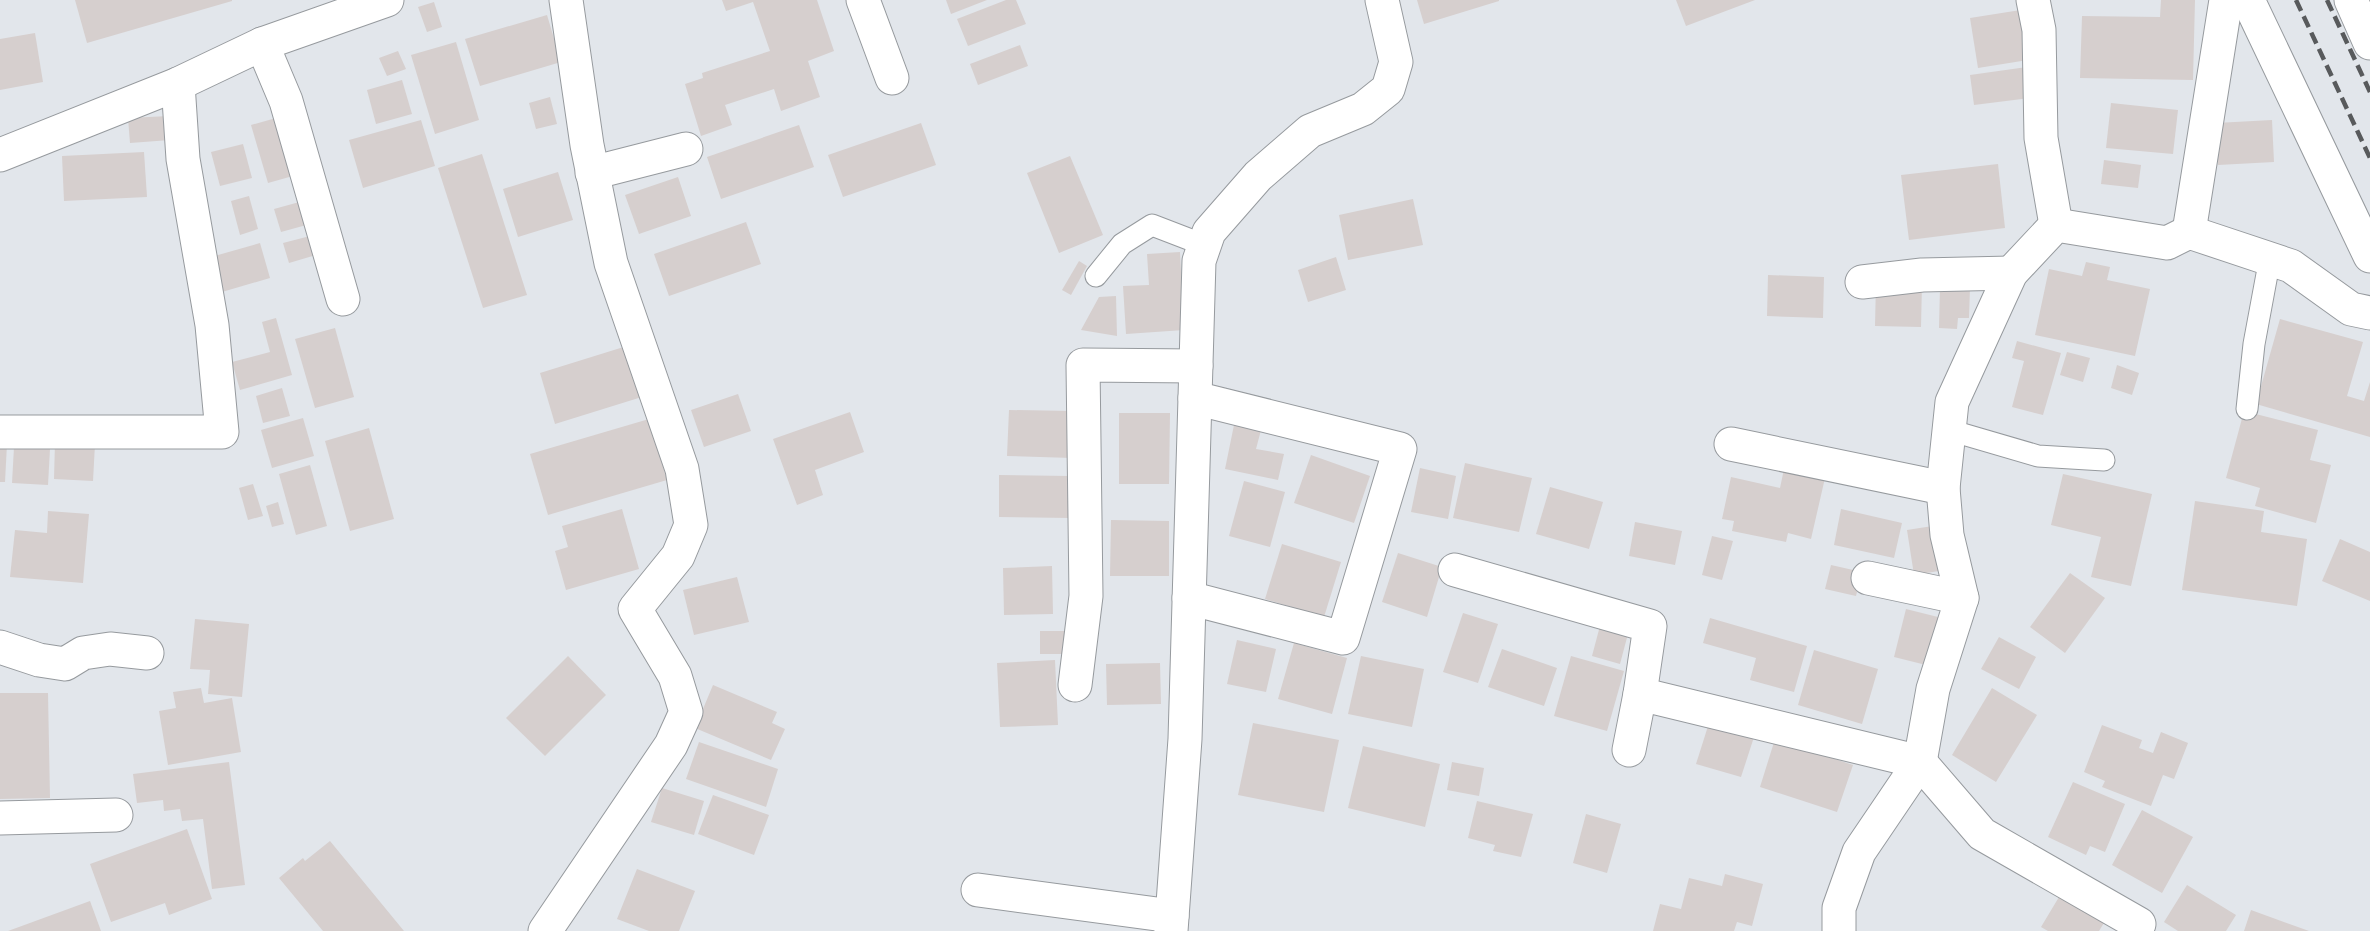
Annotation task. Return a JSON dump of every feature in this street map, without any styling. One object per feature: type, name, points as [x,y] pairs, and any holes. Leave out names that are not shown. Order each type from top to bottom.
[{"type":"street","points":[[0,155],[178,84],[262,44],[387,0]]},
{"type":"street","points":[[545,931],[671,745],[686,712],[675,676],[635,609],[678,556],[691,525],[682,469],[611,263],[592,173],[566,0]]},
{"type":"street","points":[[863,0],[892,78]]},
{"type":"street","points":[[978,890],[1172,924],[1185,739],[1199,261],[1209,232],[1258,176],[1310,131],[1363,109],[1388,90],[1396,62],[1382,0]]},
{"type":"street","points":[[2033,0],[2039,30],[2041,138],[2056,225]]},
{"type":"street","points":[[2189,232],[2226,0]]},
{"type":"street","points":[[2248,0],[2370,256]]},
{"type":"street","points":[[2350,0],[2370,43]]},
{"type":"street","points":[[262,44],[286,101],[343,299]]},
{"type":"street","points":[[0,432],[222,432],[212,325],[183,159],[178,84]]},
{"type":"street","points":[[592,173],[686,149]]},
{"type":"street","points":[[2056,225],[2167,243],[2189,232],[2291,266],[2351,309],[2370,313]]},
{"type":"street","points":[[1839,931],[1839,908],[1859,852],[1920,762],[1932,689],[1962,598],[1947,535],[1943,488],[1952,402],[2012,273],[2056,225]]},
{"type":"street","points":[[1862,282],[1922,274],[2012,273]]},
{"type":"street","points":[[1075,686],[1086,596],[1083,365],[1196,382],[1400,449],[1343,638],[1189,598]]},
{"type":"street","points":[[1731,444],[1943,488]]},
{"type":"street","points":[[1455,570],[1650,626],[1629,750]]},
{"type":"street","points":[[1868,578],[1962,598]]},
{"type":"street","points":[[0,647],[39,660],[64,664],[83,653],[110,650],[147,653]]},
{"type":"street","points":[[1640,694],[1920,762],[1982,834],[2139,924]]},
{"type":"street","points":[[0,818],[116,815]]},
{"type":"lane","points":[[1096,276],[1122,244],[1152,225],[1204,245]]},
{"type":"lane","points":[[2247,410],[2254,344],[2270,258]]},
{"type":"lane","points":[[1949,430],[2038,456],[2104,460]]},
{"type":"building","points":[[75,0],[232,0],[232,1],[87,43]]},
{"type":"building","points":[[722,0],[817,0],[834,51],[808,61],[820,97],[781,111],[774,89],[725,105],[732,125],[701,136],[685,84],[703,78],[702,73],[770,51],[753,2],[726,11]]},
{"type":"building","points":[[946,0],[987,0],[951,14]]},
{"type":"building","points":[[1006,0],[1016,0],[1026,24],[968,46],[957,19]]},
{"type":"building","points":[[1417,0],[1499,0],[1499,1],[1424,24]]},
{"type":"building","points":[[1676,0],[1755,0],[1686,26]]},
{"type":"building","points":[[2161,0],[2195,0],[2193,80],[2080,78],[2082,16],[2160,17]]},
{"type":"building","points":[[434,2],[442,27],[427,32],[418,7]]},
{"type":"building","points":[[2027,9],[2034,59],[1978,68],[1970,18]]},
{"type":"building","points":[[547,15],[561,62],[480,86],[465,39]]},
{"type":"building","points":[[35,33],[43,82],[0,90],[0,39]]},
{"type":"building","points":[[456,42],[479,120],[435,134],[411,55]]},
{"type":"building","points":[[1020,45],[1028,66],[978,85],[970,64]]},
{"type":"building","points":[[398,51],[406,69],[387,76],[379,58]]},
{"type":"building","points":[[2034,66],[2039,97],[1974,105],[1970,75]]},
{"type":"building","points":[[402,80],[412,114],[376,124],[367,90]]},
{"type":"building","points":[[550,97],[557,124],[536,129],[529,103]]},
{"type":"building","points":[[2111,103],[2178,110],[2173,154],[2106,148]]},
{"type":"building","points":[[169,116],[170,140],[130,143],[128,118]]},
{"type":"building","points":[[283,116],[300,174],[268,183],[251,125]]},
{"type":"building","points":[[421,120],[435,166],[363,188],[349,140]]},
{"type":"building","points":[[2272,120],[2274,162],[2218,165],[2216,123]]},
{"type":"building","points":[[921,123],[936,165],[843,197],[828,155]]},
{"type":"building","points":[[799,125],[814,167],[721,199],[707,157]]},
{"type":"building","points":[[243,144],[252,178],[220,186],[211,152]]},
{"type":"building","points":[[144,152],[147,197],[64,201],[62,156]]},
{"type":"building","points":[[482,154],[527,295],[483,308],[438,168]]},
{"type":"building","points":[[1070,156],[1103,235],[1059,253],[1027,173]]},
{"type":"building","points":[[2104,160],[2141,165],[2138,188],[2101,184]]},
{"type":"building","points":[[1998,164],[2005,228],[1909,240],[1901,175]]},
{"type":"building","points":[[558,172],[573,220],[518,237],[503,189]]},
{"type":"building","points":[[678,177],[691,216],[639,234],[625,195]]},
{"type":"building","points":[[249,196],[258,229],[240,235],[231,201]]},
{"type":"building","points":[[1413,199],[1423,245],[1348,260],[1339,215]]},
{"type":"building","points":[[303,201],[310,224],[281,232],[274,209]]},
{"type":"building","points":[[746,222],[761,264],[669,296],[654,254]]},
{"type":"building","points":[[310,236],[316,255],[289,263],[283,243]]},
{"type":"building","points":[[260,243],[270,278],[222,292],[211,257]]},
{"type":"building","points":[[1180,252],[1184,330],[1126,334],[1123,286],[1149,285],[1147,254]]},
{"type":"building","points":[[1336,257],[1346,290],[1308,302],[1298,270]]},
{"type":"building","points":[[1079,261],[1087,266],[1071,295],[1062,290]]},
{"type":"building","points":[[2086,262],[2110,267],[2107,280],[2150,289],[2135,356],[2035,335],[2049,269],[2082,276]]},
{"type":"building","points":[[1768,275],[1824,277],[1823,318],[1767,316]]},
{"type":"building","points":[[1876,282],[1922,283],[1921,327],[1875,326]]},
{"type":"building","points":[[1940,287],[1970,288],[1969,318],[1958,318],[1957,329],[1939,328]]},
{"type":"building","points":[[1116,296],[1117,336],[1081,330],[1099,297]]},
{"type":"building","points":[[276,318],[292,375],[240,390],[232,362],[270,352],[262,322]]},
{"type":"building","points":[[2280,319],[2363,342],[2347,396],[2364,401],[2370,382],[2370,437],[2256,404]]},
{"type":"building","points":[[335,328],[354,397],[315,408],[295,339]]},
{"type":"building","points":[[2017,341],[2061,353],[2043,415],[2012,407],[2024,361],[2012,358]]},
{"type":"building","points":[[630,345],[645,396],[555,424],[540,373]]},
{"type":"building","points":[[2067,352],[2090,358],[2083,382],[2060,375]]},
{"type":"building","points":[[2117,365],[2139,373],[2132,395],[2111,388]]},
{"type":"building","points":[[282,388],[290,416],[263,423],[256,396]]},
{"type":"building","points":[[738,394],[751,431],[704,447],[691,410]]},
{"type":"building","points":[[1009,410],[1073,411],[1072,458],[1007,456]]},
{"type":"building","points":[[2244,411],[2318,430],[2310,460],[2331,465],[2316,523],[2255,506],[2260,488],[2226,478]]},
{"type":"building","points":[[850,412],[864,452],[815,470],[823,495],[797,505],[773,439]]},
{"type":"building","points":[[1119,413],[1170,413],[1169,484],[1119,484]]},
{"type":"building","points":[[303,418],[314,456],[272,468],[261,430]]},
{"type":"building","points":[[649,419],[667,480],[548,515],[530,454]]},
{"type":"building","points":[[1234,425],[1261,430],[1256,449],[1284,454],[1278,480],[1225,469]]},
{"type":"building","points":[[369,428],[394,519],[350,531],[325,441]]},
{"type":"building","points":[[55,442],[95,444],[93,481],[54,479]]},
{"type":"building","points":[[0,443],[7,444],[5,482],[0,482]]},
{"type":"building","points":[[14,447],[50,449],[48,485],[12,483]]},
{"type":"building","points":[[1311,455],[1370,476],[1354,523],[1294,503]]},
{"type":"building","points":[[1465,463],[1532,478],[1519,532],[1453,518]]},
{"type":"building","points":[[310,465],[327,526],[296,535],[279,474]]},
{"type":"building","points":[[1420,468],[1456,476],[1448,519],[1411,512]]},
{"type":"building","points":[[1784,469],[1825,478],[1811,539],[1788,533],[1786,542],[1732,531],[1734,521],[1722,519],[1731,477],[1780,488]]},
{"type":"building","points":[[2063,474],[2152,494],[2131,586],[2091,577],[2101,537],[2051,525]]},
{"type":"building","points":[[999,475],[1070,476],[1070,518],[999,517]]},
{"type":"building","points":[[1244,481],[1285,492],[1270,547],[1229,536]]},
{"type":"building","points":[[253,484],[263,516],[248,520],[239,488]]},
{"type":"building","points":[[1550,487],[1603,502],[1589,549],[1536,534]]},
{"type":"building","points":[[2195,501],[2264,511],[2261,532],[2307,539],[2297,606],[2182,590]]},
{"type":"building","points":[[278,502],[284,524],[272,527],[266,506]]},
{"type":"building","points":[[622,509],[639,569],[566,590],[555,551],[568,547],[562,526]]},
{"type":"building","points":[[1841,509],[1902,523],[1894,558],[1834,545]]},
{"type":"building","points":[[48,511],[89,514],[83,583],[10,577],[15,530],[47,533]]},
{"type":"building","points":[[1111,520],[1169,521],[1169,576],[1110,576]]},
{"type":"building","points":[[1635,522],[1682,531],[1675,565],[1629,556]]},
{"type":"building","points":[[1939,525],[1945,570],[1914,575],[1907,530]]},
{"type":"building","points":[[1712,536],[1733,541],[1722,580],[1702,575]]},
{"type":"building","points":[[2340,539],[2370,552],[2370,601],[2322,581]]},
{"type":"building","points":[[1282,544],[1341,562],[1324,617],[1265,599]]},
{"type":"building","points":[[1398,553],[1442,567],[1427,617],[1382,602]]},
{"type":"building","points":[[1831,565],[1862,572],[1856,596],[1825,589]]},
{"type":"building","points":[[1052,566],[1053,614],[1004,615],[1003,568]]},
{"type":"building","points":[[2070,573],[2105,598],[2065,653],[2030,627]]},
{"type":"building","points":[[737,577],[749,622],[694,635],[683,590]]},
{"type":"building","points":[[1906,609],[1938,617],[1926,665],[1894,657]]},
{"type":"building","points":[[1463,613],[1498,624],[1478,683],[1443,672]]},
{"type":"building","points":[[1710,618],[1807,646],[1794,692],[1750,680],[1756,658],[1703,643]]},
{"type":"building","points":[[195,619],[249,624],[242,697],[208,694],[210,670],[190,669]]},
{"type":"building","points":[[1601,622],[1629,630],[1620,664],[1592,656]]},
{"type":"building","points":[[1040,631],[1068,631],[1068,654],[1040,654]]},
{"type":"building","points":[[1999,637],[2036,657],[2019,689],[1981,669]]},
{"type":"building","points":[[1237,640],[1276,649],[1266,692],[1227,684]]},
{"type":"building","points":[[1294,643],[1347,658],[1332,714],[1278,699]]},
{"type":"building","points":[[1502,649],[1557,668],[1544,706],[1488,687]]},
{"type":"building","points":[[1814,650],[1878,669],[1862,724],[1798,705]]},
{"type":"building","points":[[568,656],[606,695],[545,756],[506,718]]},
{"type":"building","points":[[1361,656],[1424,669],[1412,727],[1348,714]]},
{"type":"building","points":[[1571,656],[1624,671],[1607,731],[1554,716]]},
{"type":"building","points":[[1055,660],[1058,725],[1000,727],[997,663]]},
{"type":"building","points":[[1160,663],[1161,704],[1107,705],[1106,664]]},
{"type":"building","points":[[713,685],[777,712],[772,723],[785,729],[771,760],[695,728]]},
{"type":"building","points":[[201,688],[204,703],[232,698],[241,752],[168,765],[159,711],[176,708],[173,692]]},
{"type":"building","points":[[1992,688],[2037,715],[1996,782],[1952,755]]},
{"type":"building","points":[[0,693],[48,693],[50,798],[0,799]]},
{"type":"building","points":[[1253,723],[1339,740],[1324,812],[1238,795]]},
{"type":"building","points":[[1709,723],[1754,737],[1741,777],[1696,764]]},
{"type":"building","points":[[2102,725],[2142,740],[2139,748],[2153,753],[2161,732],[2188,743],[2174,779],[2163,775],[2151,806],[2102,787],[2105,781],[2084,772]]},
{"type":"building","points":[[1775,739],[1853,765],[1837,812],[1760,787]]},
{"type":"building","points":[[699,742],[778,769],[766,807],[686,779]]},
{"type":"building","points":[[1363,746],[1440,764],[1425,827],[1348,808]]},
{"type":"building","points":[[229,762],[245,885],[212,889],[203,819],[182,821],[180,809],[164,811],[163,800],[137,803],[133,774]]},
{"type":"building","points":[[1452,762],[1484,768],[1479,796],[1447,790]]},
{"type":"building","points":[[2073,782],[2125,804],[2105,852],[2090,846],[2086,855],[2048,837]]},
{"type":"building","points":[[662,788],[704,801],[694,835],[651,822]]},
{"type":"building","points":[[713,795],[769,815],[754,855],[698,834]]},
{"type":"building","points":[[1477,801],[1533,814],[1521,857],[1493,851],[1495,845],[1468,838]]},
{"type":"building","points":[[2142,810],[2193,837],[2162,893],[2112,865]]},
{"type":"building","points":[[1586,814],[1621,824],[1607,873],[1573,863]]},
{"type":"building","points":[[187,829],[212,899],[169,915],[165,903],[111,922],[90,864]]},
{"type":"building","points":[[330,841],[404,931],[323,931],[279,878],[303,858],[305,861]]},
{"type":"building","points":[[637,869],[695,891],[679,931],[649,931],[617,919]]},
{"type":"building","points":[[1725,874],[1763,884],[1752,926],[1737,922],[1734,931],[1653,931],[1660,904],[1681,909],[1689,878],[1722,886]]},
{"type":"building","points":[[2187,885],[2236,915],[2226,931],[2178,931],[2164,922]]},
{"type":"building","points":[[2065,887],[2110,913],[2099,931],[2048,931],[2041,927]]},
{"type":"building","points":[[90,901],[101,931],[8,931]]},
{"type":"building","points":[[2251,910],[2309,931],[2244,931]]},
{"type":"railway","points":[[2296,0],[2370,158]]},
{"type":"railway","points":[[2327,0],[2370,92]]}]
